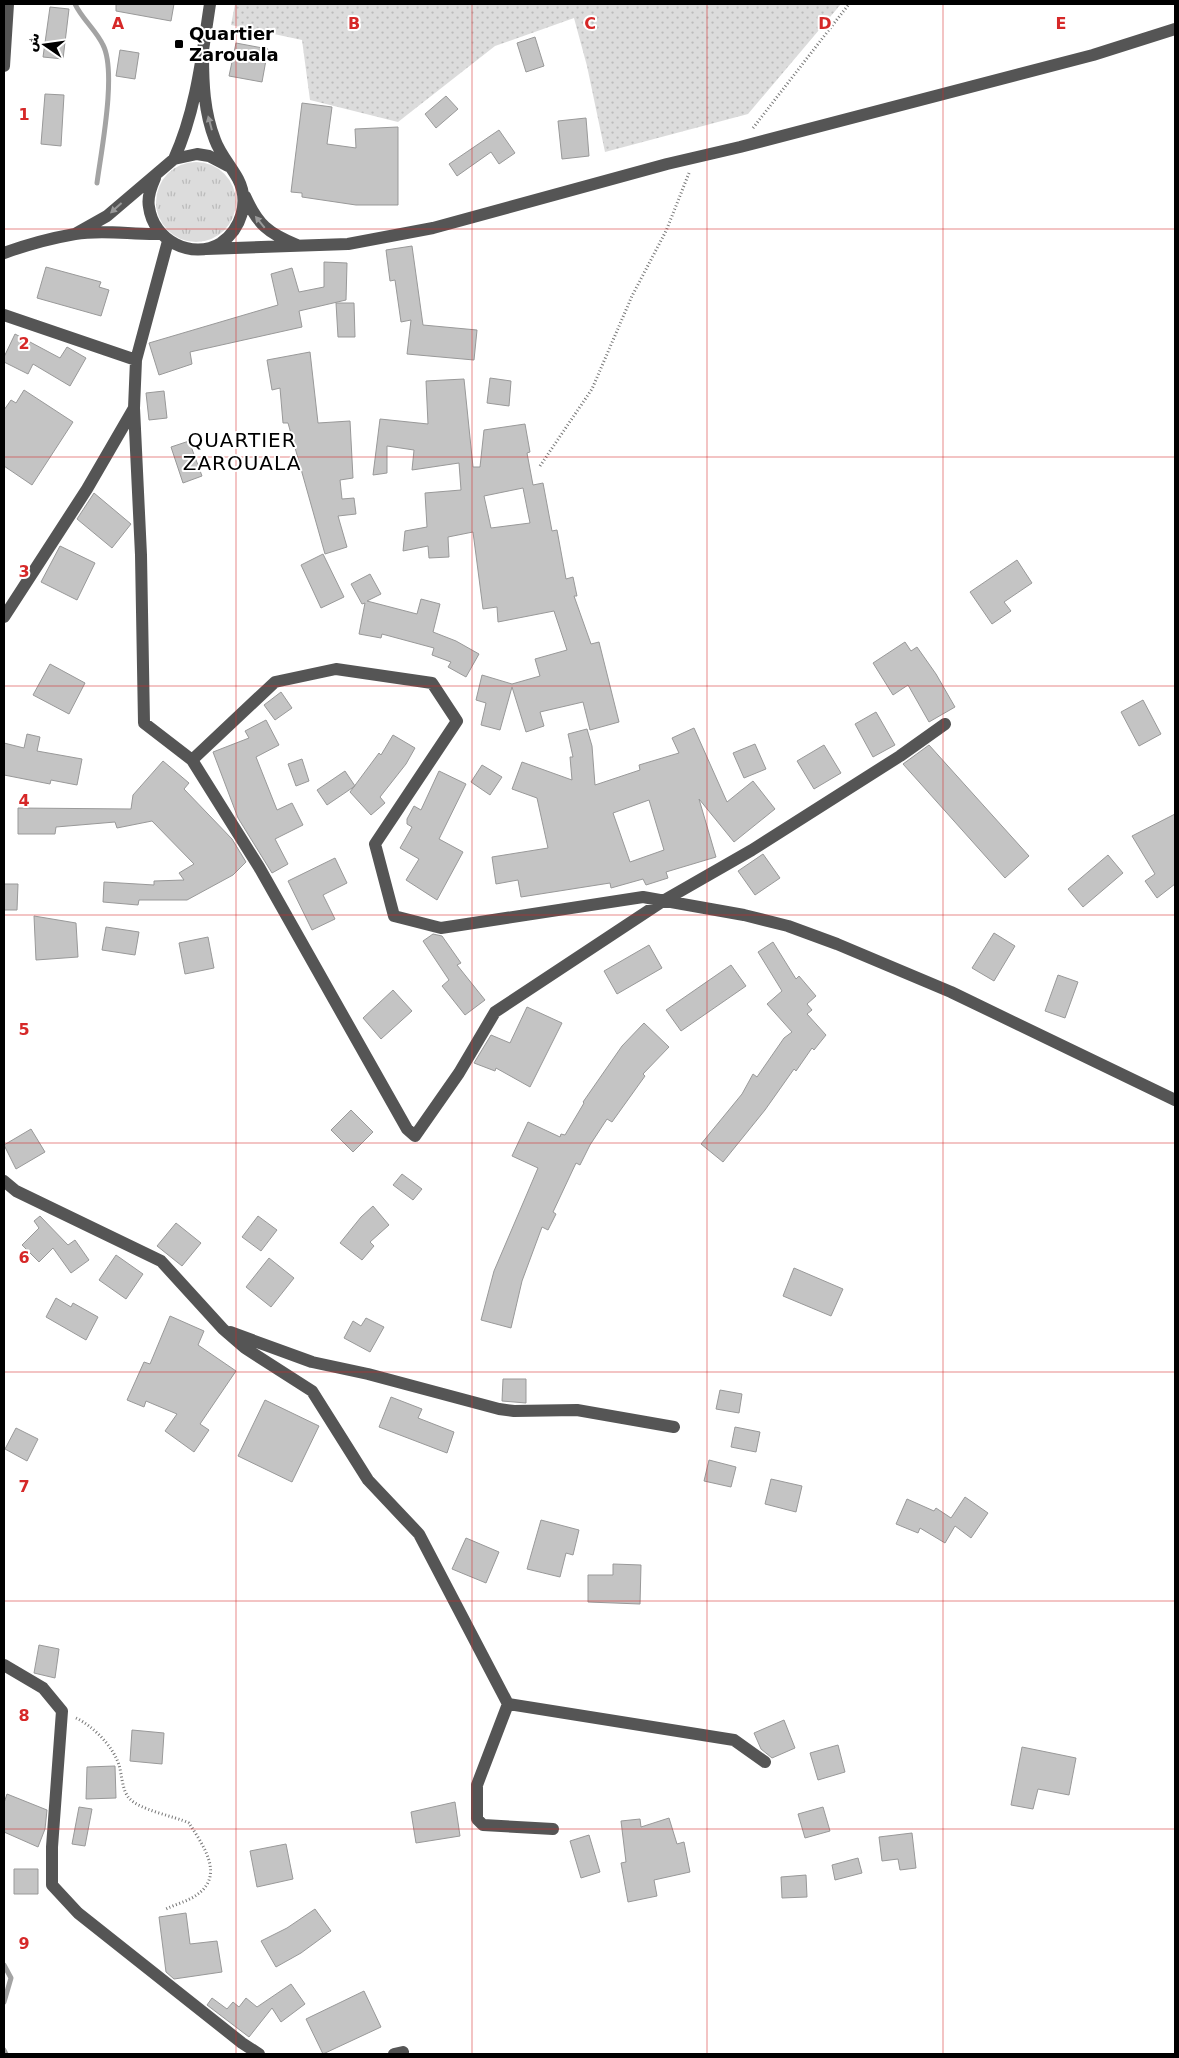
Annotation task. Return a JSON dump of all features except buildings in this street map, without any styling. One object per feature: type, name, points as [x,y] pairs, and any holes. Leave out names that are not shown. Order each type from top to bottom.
[{"type":"street","points":[[4,66],[8,4]]},
{"type":"street","points":[[75,234],[106,216],[155,178],[174,159],[190,116],[203,54],[210,4]]},
{"type":"street","points":[[155,178],[149,192],[148,207],[152,221],[164,237],[180,247],[206,249],[348,244],[433,228],[696,156],[740,147],[1094,55],[1175,30]]},
{"type":"street","points":[[203,54],[204,88],[215,141],[238,180],[253,214],[264,228],[300,246]]},
{"type":"street","points":[[174,159],[197,154],[215,158],[230,168]]},
{"type":"street","points":[[206,249],[225,239],[239,222],[244,208],[243,194],[238,180]]},
{"type":"street","points":[[4,253],[75,234],[117,232],[164,237]]},
{"type":"street","points":[[164,237],[136,360],[134,408],[141,555],[144,723],[192,760],[259,867],[406,1128],[415,1136],[459,1072],[495,1012],[663,901],[752,850],[900,756],[946,724]]},
{"type":"street","points":[[4,315],[136,360]]},
{"type":"street","points":[[4,617],[86,489],[134,408]]},
{"type":"street","points":[[192,760],[274,682],[336,669],[432,683],[457,721],[375,844],[394,916],[441,928],[643,897],[744,915],[788,926],[837,944],[951,992],[1175,1100]]},
{"type":"street","points":[[4,1181],[33,1199],[161,1262],[223,1329],[244,1348],[312,1391],[368,1480],[419,1534],[508,1704],[477,1786],[477,1819],[483,1825],[553,1828]]},
{"type":"street","points":[[223,1329],[312,1362],[368,1374],[499,1409],[514,1411],[577,1410],[674,1427]]},
{"type":"street","points":[[4,1665],[42,1688],[62,1711],[52,1847],[52,1885],[78,1913],[242,2043],[260,2054]]},
{"type":"street","points":[[508,1704],[734,1740],[765,1762]]},
{"type":"street","points":[[394,2054],[403,2052],[400,2054]]},
{"type":"path","points":[[740,147],[849,4]]},
{"type":"path","points":[[540,466],[592,388],[632,296],[666,231],[696,156]]},
{"type":"path","points":[[62,1711],[87,1723],[112,1752],[119,1763],[128,1798],[136,1804],[189,1822],[199,1838],[211,1864],[208,1885],[197,1896],[166,1909]]},
{"type":"green space","points":[[235,4],[841,4],[748,114],[605,152],[587,66],[574,18],[495,46],[398,122],[310,100],[302,40],[231,25]]},
{"type":"green space","points":[[196,162],[211,165],[224,174],[233,187],[236,202],[233,217],[224,230],[211,239],[196,242],[181,239],[168,230],[159,217],[156,202],[159,187],[168,174],[181,165]]},
{"type":"waterway","points":[[75,4],[100,40],[107,57],[109,74],[107,112],[97,183]]},
{"type":"waterway","points":[[4,1965],[11,1978],[4,2002]]},
{"type":"waterway","points":[[4,2050],[6,2054]]},
{"type":"place","name":"Quartier Zarouala","points":[[179,44]]},
{"type":"district","name":"QUARTIER ZAROUALA","points":[[242,452]]}]
